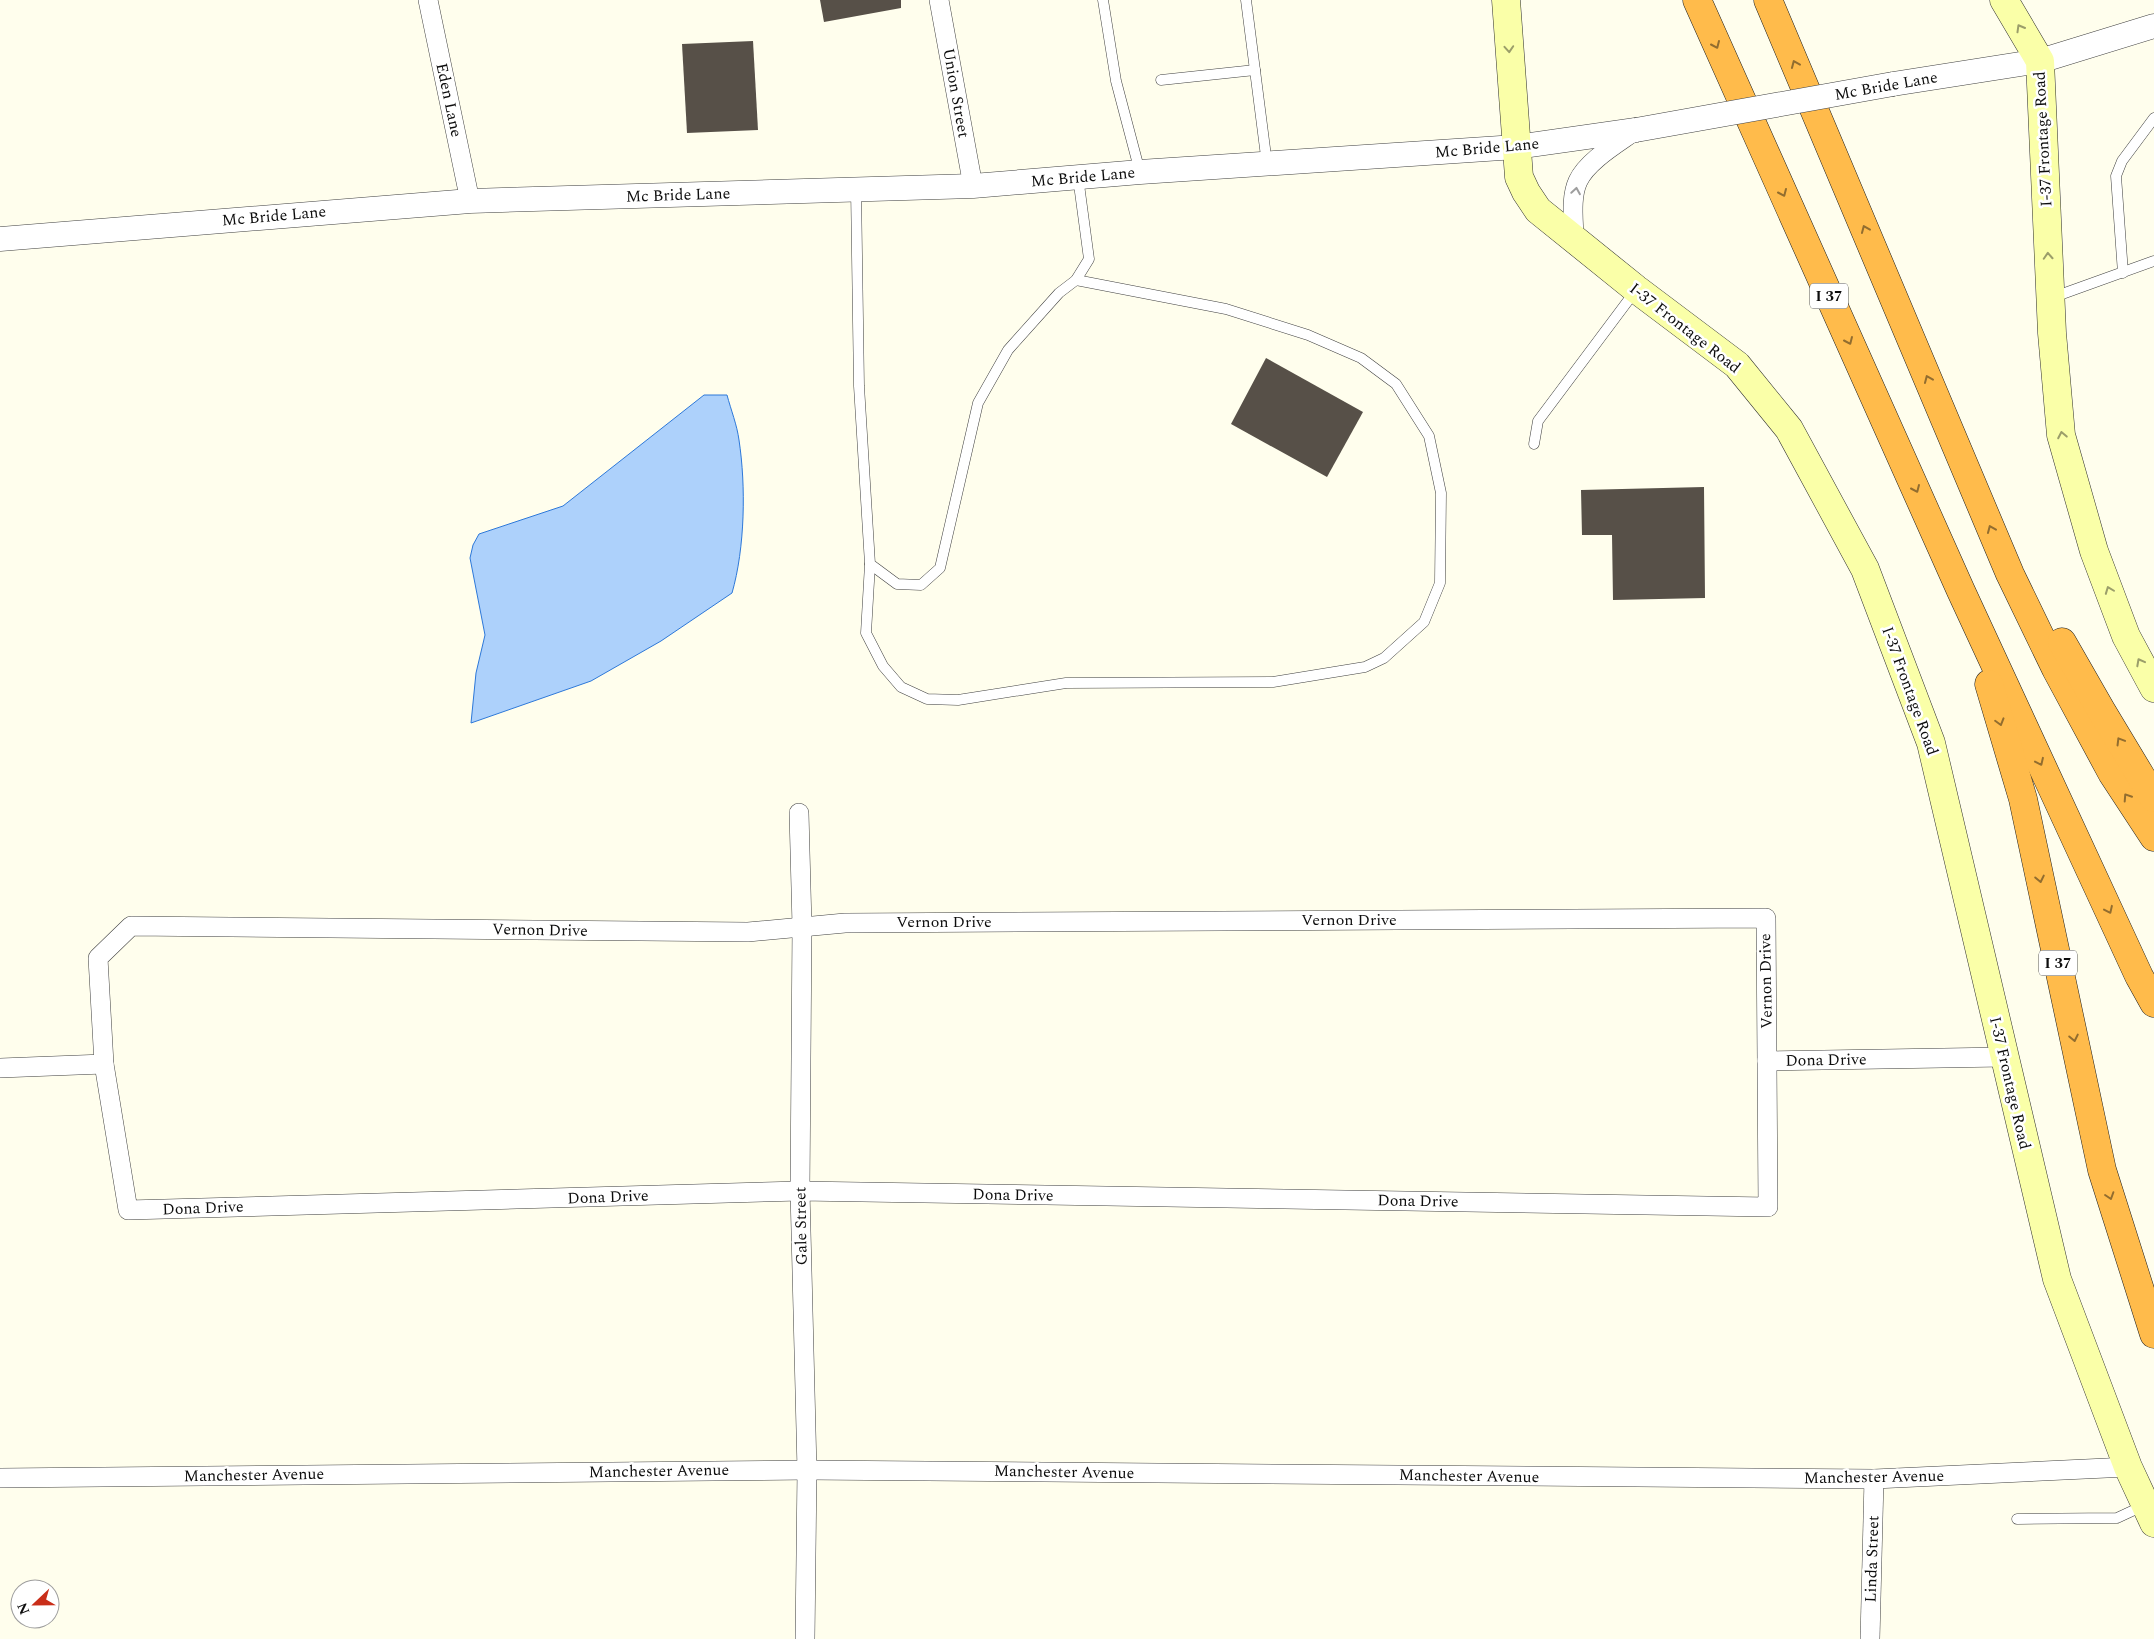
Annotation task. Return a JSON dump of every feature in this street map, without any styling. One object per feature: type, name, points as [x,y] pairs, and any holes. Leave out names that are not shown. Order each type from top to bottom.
[{"type":"highway","name":"I 37","points":[[1696,0],[1961,591],[2023,799],[2102,1170],[2154,1334]]},
{"type":"highway","points":[[1768,0],[2010,574],[2056,669],[2107,764],[2154,838]]},
{"type":"highway","points":[[2010,574],[2048,617],[2100,710],[2154,798]]},
{"type":"highway","points":[[1961,591],[2139,976],[2154,1003]]},
{"type":"main road","name":"I-37 Frontage Road","points":[[1506,0],[1516,147],[1520,178],[1526,192],[1538,210],[1574,240],[1736,364],[1789,429],[1865,569],[1931,743],[2003,1057],[2057,1279],[2128,1467],[2150,1514]]},
{"type":"main road","name":"I-37 Frontage Road","points":[[2004,0],[2040,61],[2050,299],[2061,435],[2094,551],[2126,636],[2154,688]]},
{"type":"street","name":"Eden Lane","points":[[428,0],[470,200]]},
{"type":"street","name":"Union Street","points":[[939,0],[973,186]]},
{"type":"street","name":"Mc Bride Lane","points":[[0,239],[470,200],[973,186],[1140,172],[1516,147],[1636,130],[1893,84],[2040,61],[2154,26]]},
{"type":"street","points":[[1574,240],[1573,213],[1577,182],[1587,168],[1636,130]]},
{"type":"street","name":"Gale Street","points":[[799,813],[802,926],[800,1191],[807,1470],[804,1639]]},
{"type":"street","name":"Vernon Drive","points":[[104,1064],[98,958],[131,926],[748,932],[855,923],[1766,918],[1767,1061]]},
{"type":"street","name":"Dona Drive","points":[[104,1064],[128,1210],[800,1191],[1768,1207],[1767,1061],[2003,1057]]},
{"type":"street","points":[[0,1068],[104,1064]]},
{"type":"street","name":"Manchester Avenue","points":[[0,1478],[807,1470],[1874,1479],[2128,1467]]},
{"type":"street","name":"Linda Street","points":[[1870,1639],[1874,1479]]},
{"type":"lane","points":[[1103,0],[1116,81],[1140,172]]},
{"type":"lane","points":[[1246,0],[1267,164]]},
{"type":"lane","points":[[1161,80],[1255,70]]},
{"type":"lane","points":[[2123,273],[2116,176],[2122,161],[2154,118]]},
{"type":"lane","points":[[870,564],[897,584],[921,585],[940,568],[978,403],[1008,350],[1059,294],[1076,280],[1089,259],[1078,178]]},
{"type":"lane","points":[[856,190],[858,386],[870,564],[866,633],[883,666],[900,687],[927,699],[958,700],[1066,683],[1273,682],[1365,667],[1384,658],[1424,622],[1440,583],[1441,493],[1429,436],[1396,384],[1361,358],[1308,335],[1226,309],[1076,280]]},
{"type":"lane","points":[[2050,299],[2154,261]]},
{"type":"lane","points":[[1534,444],[1538,421],[1636,289]]},
{"type":"lane","points":[[2017,1520],[2117,1518],[2150,1514]]},
{"type":"water","points":[[704,395],[727,395],[739,440],[743,477],[743,517],[740,557],[732,593],[661,641],[591,681],[471,723],[476,673],[485,635],[470,558],[473,545],[479,534],[563,506]]},
{"type":"building","points":[[820,0],[901,0],[901,8],[824,22]]},
{"type":"building","points":[[753,41],[758,130],[687,133],[682,44]]},
{"type":"building","points":[[1266,358],[1363,412],[1327,477],[1231,424]]},
{"type":"building","points":[[1704,487],[1705,598],[1613,600],[1612,535],[1582,535],[1581,490]]}]
